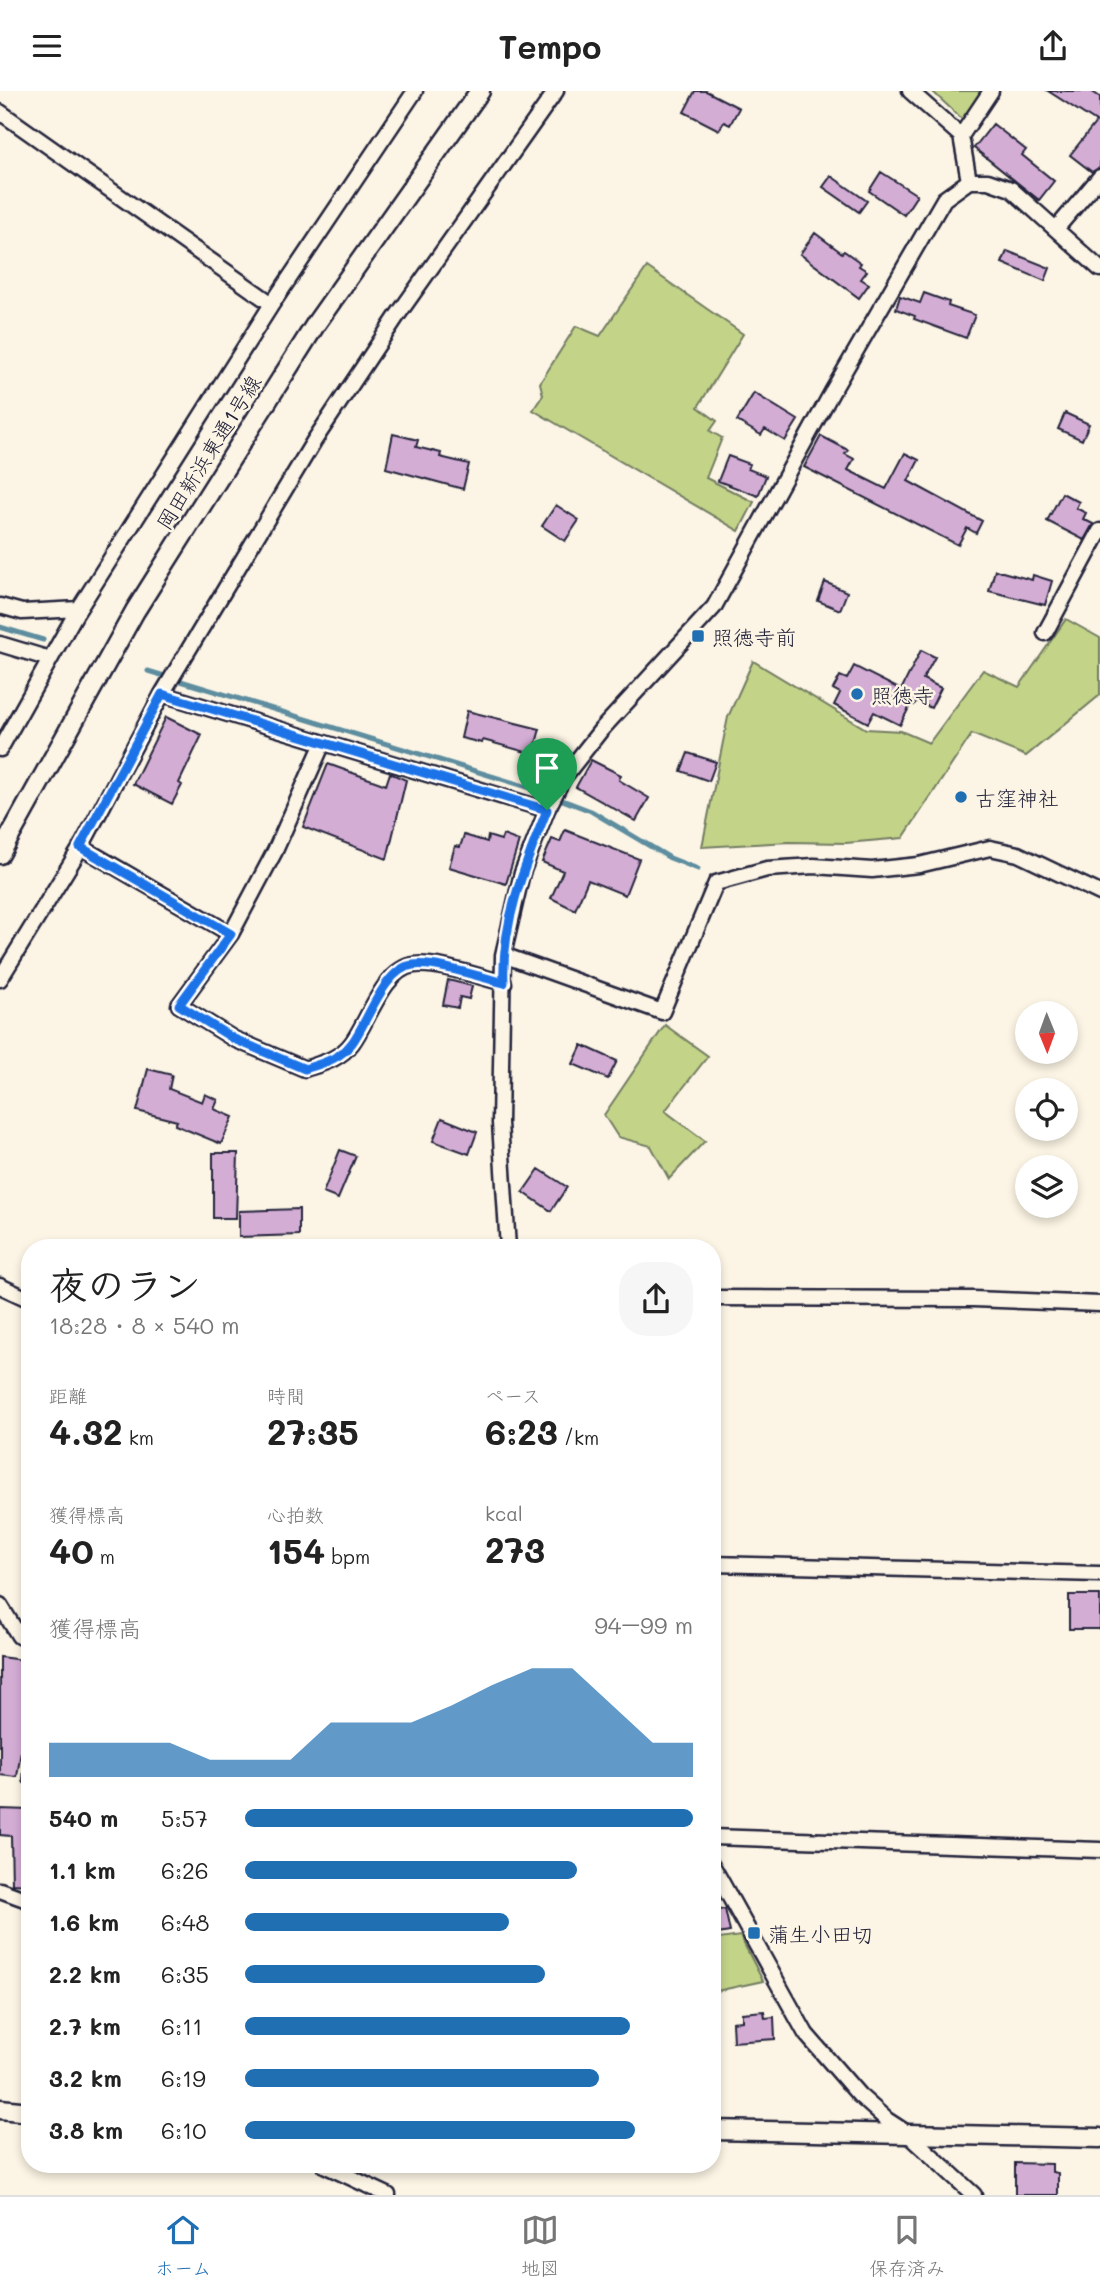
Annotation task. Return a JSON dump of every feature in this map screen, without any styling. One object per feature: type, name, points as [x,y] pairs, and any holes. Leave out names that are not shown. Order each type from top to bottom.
[{"type":"street","points":[[0,749],[79,609],[272,305],[415,91]]},
{"type":"street","name":"岡田新浜東通1号線","points":[[0,853],[135,611],[317,322],[480,91]]},
{"type":"street","points":[[0,979],[80,847],[164,689],[314,441],[397,316],[556,91]]},
{"type":"street","points":[[910,91],[961,136],[969,181]]},
{"type":"street","points":[[961,136],[991,91]]},
{"type":"street","points":[[0,112],[272,305]]},
{"type":"street","points":[[1056,229],[1100,177]]},
{"type":"street","points":[[507,1239],[500,1123],[503,955],[522,873],[548,807],[560,785],[601,730],[714,607],[832,392],[944,199],[969,181],[988,181],[1011,189],[1100,269]]},
{"type":"street","points":[[1045,633],[1100,531]]},
{"type":"street","points":[[0,606],[22,612],[79,609]]},
{"type":"street","points":[[0,644],[50,659]]},
{"type":"street","points":[[164,689],[323,743],[548,807]]},
{"type":"street","points":[[323,743],[275,851],[231,934],[179,1005],[234,1039],[305,1069],[335,1059],[351,1044],[396,971],[413,965],[427,966],[504,983]]},
{"type":"street","points":[[80,847],[231,934]]},
{"type":"street","points":[[503,955],[662,1012],[716,883],[767,869],[814,866],[872,870],[919,865],[989,848],[1017,854],[1100,893]]},
{"type":"street","points":[[0,1286],[21,1296]]},
{"type":"street","points":[[721,1298],[973,1299],[1100,1304]]},
{"type":"street","points":[[721,1564],[1100,1574]]},
{"type":"street","points":[[0,1605],[21,1637]]},
{"type":"street","points":[[721,1837],[1100,1850]]},
{"type":"street","points":[[721,1881],[806,2034],[859,2095],[887,2120],[907,2133],[974,2195]]},
{"type":"street","points":[[0,1890],[21,1898]]},
{"type":"street","points":[[0,2109],[21,2111]]},
{"type":"street","points":[[721,2130],[1100,2138]]},
{"type":"street","points":[[341,2173],[388,2195]]},
{"type":"green space","points":[[932,91],[978,91],[983,95],[967,124]]},
{"type":"green space","points":[[647,267],[743,334],[698,407],[717,421],[710,431],[722,438],[706,478],[754,502],[739,531],[533,410],[543,395],[540,383],[576,326],[600,336]]},
{"type":"green space","points":[[1066,619],[1100,638],[1100,695],[1026,756],[972,734],[903,838],[846,843],[789,842],[702,847],[728,717],[753,661],[866,729],[901,731],[929,743],[983,670],[1019,687]]},
{"type":"green space","points":[[665,1025],[708,1056],[665,1111],[705,1141],[669,1179],[651,1146],[618,1137],[604,1115]]},
{"type":"green space","points":[[740,1936],[763,1981],[721,1990],[721,1939]]},
{"type":"building","points":[[695,91],[706,91],[739,108],[730,125],[724,122],[719,130],[684,112]]},
{"type":"building","points":[[1048,91],[1091,91],[1100,97],[1100,168],[1092,172],[1070,155],[1096,122]]},
{"type":"building","points":[[993,124],[1026,150],[1022,155],[1054,181],[1039,200],[974,148]]},
{"type":"building","points":[[881,172],[917,195],[904,215],[869,191]]},
{"type":"building","points":[[831,176],[867,201],[859,212],[823,187]]},
{"type":"building","points":[[815,233],[861,263],[859,266],[867,271],[861,279],[869,284],[859,298],[800,254]]},
{"type":"building","points":[[1007,251],[1050,268],[1045,281],[1002,263]]},
{"type":"building","points":[[924,293],[949,302],[948,306],[975,315],[966,338],[914,319],[915,316],[896,309],[900,296],[920,303]]},
{"type":"building","points":[[754,393],[798,420],[785,441],[765,429],[761,435],[737,421]]},
{"type":"building","points":[[1065,413],[1089,424],[1082,440],[1058,429]]},
{"type":"building","points":[[393,434],[418,440],[416,447],[441,453],[440,457],[469,464],[463,489],[386,468]]},
{"type":"building","points":[[821,436],[848,450],[845,454],[854,459],[848,470],[886,489],[905,453],[919,460],[908,481],[982,521],[976,533],[967,528],[958,545],[804,467]]},
{"type":"building","points":[[728,456],[750,464],[748,469],[766,476],[758,496],[718,481]]},
{"type":"building","points":[[1062,493],[1079,502],[1076,508],[1086,513],[1083,519],[1093,524],[1084,540],[1047,521]]},
{"type":"building","points":[[556,505],[579,520],[565,541],[542,526]]},
{"type":"building","points":[[995,570],[1032,580],[1033,575],[1052,581],[1045,605],[989,591]]},
{"type":"building","points":[[825,582],[847,592],[840,610],[818,601]]},
{"type":"building","points":[[921,650],[935,657],[923,679],[941,688],[931,708],[916,701],[914,705],[911,704],[900,725],[874,712],[868,723],[834,705],[840,693],[833,689],[840,676],[847,679],[854,666],[901,690]]},
{"type":"building","points":[[467,711],[540,729],[533,754],[483,740],[482,743],[461,738]]},
{"type":"building","points":[[166,717],[202,735],[172,804],[133,784]]},
{"type":"building","points":[[688,753],[716,762],[709,781],[681,771]]},
{"type":"building","points":[[591,760],[621,775],[619,780],[649,798],[636,821],[576,787]]},
{"type":"building","points":[[328,764],[386,785],[390,773],[406,780],[387,859],[303,827]]},
{"type":"building","points":[[565,830],[639,859],[625,895],[588,880],[575,910],[551,898],[563,871],[542,862],[552,839],[560,842]]},
{"type":"building","points":[[464,835],[487,842],[488,836],[501,840],[503,835],[519,841],[506,884],[449,867],[455,846],[460,847]]},
{"type":"building","points":[[448,980],[472,986],[469,999],[460,997],[458,1008],[443,1005]]},
{"type":"building","points":[[582,1045],[617,1061],[608,1079],[573,1064]]},
{"type":"building","points":[[148,1069],[172,1075],[169,1089],[202,1102],[205,1094],[218,1100],[214,1109],[233,1117],[221,1144],[175,1125],[177,1121],[137,1111]]},
{"type":"building","points":[[442,1118],[477,1132],[469,1154],[433,1141]]},
{"type":"building","points":[[340,1150],[356,1156],[338,1199],[323,1193]]},
{"type":"building","points":[[213,1153],[238,1153],[236,1218],[213,1218]]},
{"type":"building","points":[[539,1169],[567,1187],[551,1211],[523,1192]]},
{"type":"building","points":[[299,1209],[299,1235],[239,1237],[239,1211]]},
{"type":"building","points":[[1069,1595],[1100,1595],[1100,1629],[1069,1629]]},
{"type":"building","points":[[0,1657],[21,1660],[21,1751],[17,1777],[0,1775]]},
{"type":"building","points":[[0,1809],[21,1810],[21,1884],[12,1884],[11,1836],[0,1835]]},
{"type":"building","points":[[725,1909],[730,1932],[721,1934],[721,1910]]},
{"type":"building","points":[[764,2011],[765,2018],[774,2017],[775,2039],[733,2042],[732,2022],[742,2021],[742,2013]]},
{"type":"building","points":[[1015,2163],[1052,2164],[1052,2172],[1058,2173],[1058,2195],[1015,2195]]},
{"type":"waterway","points":[[0,627],[43,640]]},
{"type":"waterway","points":[[148,671],[531,788],[591,811],[670,858],[698,869]]},
{"type":"place","name":"照徳寺前","points":[[698,636]]},
{"type":"place","name":"照徳寺","points":[[857,694]]},
{"type":"place","name":"古窪神社","points":[[961,797]]},
{"type":"place","name":"蒲生小田切","points":[[754,1933]]},
{"type":"route","points":[[162,694],[547,810],[522,873],[503,955],[504,983],[441,968],[413,965],[396,971],[351,1044],[335,1059],[305,1069],[234,1039],[179,1005],[231,934],[80,847],[162,694]]}]
